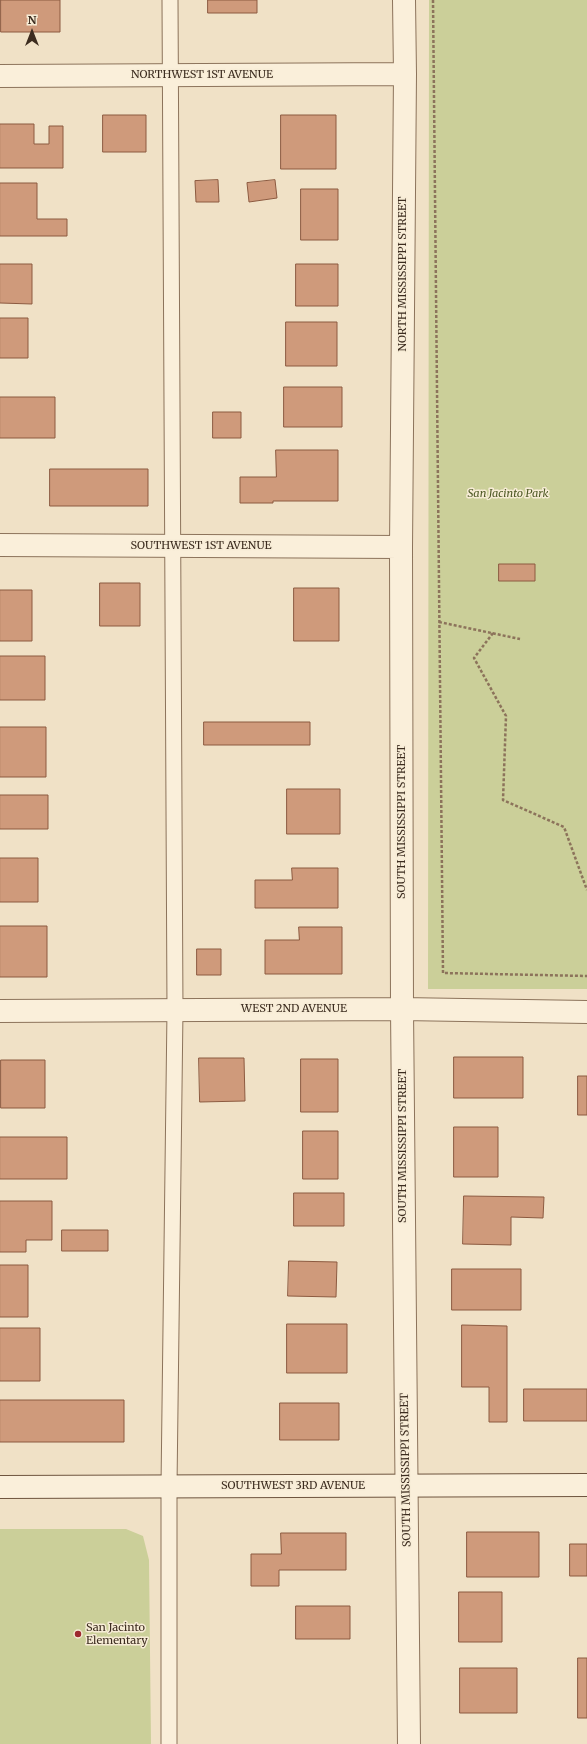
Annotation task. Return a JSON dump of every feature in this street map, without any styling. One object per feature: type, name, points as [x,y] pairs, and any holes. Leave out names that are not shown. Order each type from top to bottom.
[{"type":"street","name":"NORTH MISSISSIPPI STREET","points":[[401,547],[405,74],[404,0]]},
{"type":"street","name":"NORTHWEST 1ST AVENUE","points":[[0,76],[405,74]]},
{"type":"street","name":"SOUTHWEST 1ST AVENUE","points":[[0,545],[401,547]]},
{"type":"street","name":"SOUTH MISSISSIPPI STREET","points":[[401,547],[402,1009],[408,1744]]},
{"type":"street","name":"WEST 2ND AVENUE","points":[[0,1011],[402,1009],[587,1012]]},
{"type":"street","name":"SOUTHWEST 3RD AVENUE","points":[[0,1487],[587,1485]]},
{"type":"lane","points":[[169,1744],[169,1486],[175,1010],[170,0]]},
{"type":"path","points":[[433,0],[443,973],[587,976]]},
{"type":"path","points":[[439,622],[520,639]]},
{"type":"path","points":[[494,633],[474,658],[506,716],[503,800],[564,827],[587,890]]},
{"type":"green space","name":"San Jacinto Park","points":[[429,0],[587,0],[587,989],[428,989]]},
{"type":"green space","name":"San Jacinto Elementary","points":[[0,1529],[126,1529],[143,1536],[149,1560],[151,1744],[0,1744]]},
{"type":"building","points":[[1,0],[60,0],[60,32],[1,32]]},
{"type":"building","points":[[208,0],[257,0],[257,13],[208,13]]},
{"type":"building","points":[[103,115],[146,115],[146,152],[103,152]]},
{"type":"building","points":[[281,115],[336,115],[336,169],[281,169]]},
{"type":"building","points":[[0,124],[34,124],[34,144],[49,144],[49,126],[63,126],[63,168],[0,168]]},
{"type":"building","points":[[218,180],[219,202],[196,202],[195,181]]},
{"type":"building","points":[[275,180],[277,198],[249,202],[247,183]]},
{"type":"building","points":[[0,183],[37,183],[37,219],[67,219],[67,236],[0,236]]},
{"type":"building","points":[[301,189],[338,189],[338,240],[301,240]]},
{"type":"building","points":[[0,264],[32,264],[32,304],[0,303]]},
{"type":"building","points":[[296,264],[338,264],[338,306],[296,306]]},
{"type":"building","points":[[0,318],[28,318],[28,358],[0,358]]},
{"type":"building","points":[[286,322],[337,322],[337,366],[286,366]]},
{"type":"building","points":[[284,387],[342,387],[342,427],[284,427]]},
{"type":"building","points":[[0,397],[55,397],[55,438],[0,438]]},
{"type":"building","points":[[213,412],[241,412],[241,438],[213,438]]},
{"type":"building","points":[[276,450],[338,450],[338,501],[273,501],[273,503],[240,503],[240,477],[276,477]]},
{"type":"building","points":[[50,469],[148,469],[148,506],[50,506]]},
{"type":"building","points":[[499,564],[535,564],[535,581],[499,581]]},
{"type":"building","points":[[100,583],[140,583],[140,626],[100,626]]},
{"type":"building","points":[[294,588],[339,588],[339,641],[294,641]]},
{"type":"building","points":[[0,590],[32,590],[32,641],[0,641]]},
{"type":"building","points":[[0,656],[45,656],[45,700],[0,700]]},
{"type":"building","points":[[204,722],[310,722],[310,745],[204,745]]},
{"type":"building","points":[[0,727],[46,727],[46,777],[0,777]]},
{"type":"building","points":[[287,789],[340,789],[340,834],[287,834]]},
{"type":"building","points":[[0,795],[48,795],[48,829],[0,829]]},
{"type":"building","points":[[0,858],[38,858],[38,902],[0,902]]},
{"type":"building","points":[[292,868],[338,868],[338,908],[255,908],[255,880],[292,880]]},
{"type":"building","points":[[0,926],[47,926],[47,977],[0,977]]},
{"type":"building","points":[[299,927],[342,927],[342,974],[265,974],[265,940],[299,940]]},
{"type":"building","points":[[197,949],[221,949],[221,975],[197,975]]},
{"type":"building","points":[[454,1057],[523,1057],[523,1098],[454,1098]]},
{"type":"building","points":[[199,1058],[244,1058],[245,1101],[200,1102]]},
{"type":"building","points":[[301,1059],[338,1059],[338,1112],[301,1112]]},
{"type":"building","points":[[1,1060],[45,1060],[45,1108],[1,1108]]},
{"type":"building","points":[[578,1076],[587,1076],[587,1115],[578,1115]]},
{"type":"building","points":[[454,1127],[498,1127],[498,1177],[454,1177]]},
{"type":"building","points":[[303,1131],[338,1131],[338,1179],[303,1179]]},
{"type":"building","points":[[0,1137],[67,1137],[67,1179],[0,1179]]},
{"type":"building","points":[[294,1193],[344,1193],[344,1226],[294,1226]]},
{"type":"building","points":[[464,1196],[544,1197],[543,1218],[511,1217],[511,1245],[463,1244]]},
{"type":"building","points":[[0,1201],[52,1201],[52,1240],[26,1240],[26,1252],[0,1252]]},
{"type":"building","points":[[62,1230],[108,1230],[108,1251],[62,1251]]},
{"type":"building","points":[[289,1261],[337,1262],[336,1297],[288,1296]]},
{"type":"building","points":[[0,1265],[28,1265],[28,1317],[0,1317]]},
{"type":"building","points":[[452,1269],[521,1269],[521,1310],[452,1310]]},
{"type":"building","points":[[287,1324],[347,1324],[347,1373],[287,1373]]},
{"type":"building","points":[[462,1325],[507,1326],[507,1422],[489,1422],[489,1387],[462,1387]]},
{"type":"building","points":[[0,1328],[40,1328],[40,1381],[0,1381]]},
{"type":"building","points":[[524,1389],[587,1389],[587,1421],[524,1421]]},
{"type":"building","points":[[0,1400],[124,1400],[124,1442],[0,1442]]},
{"type":"building","points":[[280,1403],[339,1403],[339,1440],[280,1440]]},
{"type":"building","points":[[467,1532],[539,1532],[539,1577],[467,1577]]},
{"type":"building","points":[[281,1533],[346,1533],[346,1570],[279,1570],[279,1586],[251,1586],[251,1554],[281,1554]]},
{"type":"building","points":[[570,1544],[587,1544],[587,1576],[570,1576]]},
{"type":"building","points":[[459,1592],[502,1592],[502,1642],[459,1642]]},
{"type":"building","points":[[296,1606],[350,1606],[350,1639],[296,1639]]},
{"type":"building","points":[[578,1658],[587,1658],[587,1718],[578,1718]]},
{"type":"building","points":[[460,1668],[517,1668],[517,1713],[460,1713]]},
{"type":"place","name":"San Jacinto Elementary","points":[[78,1634]]}]
